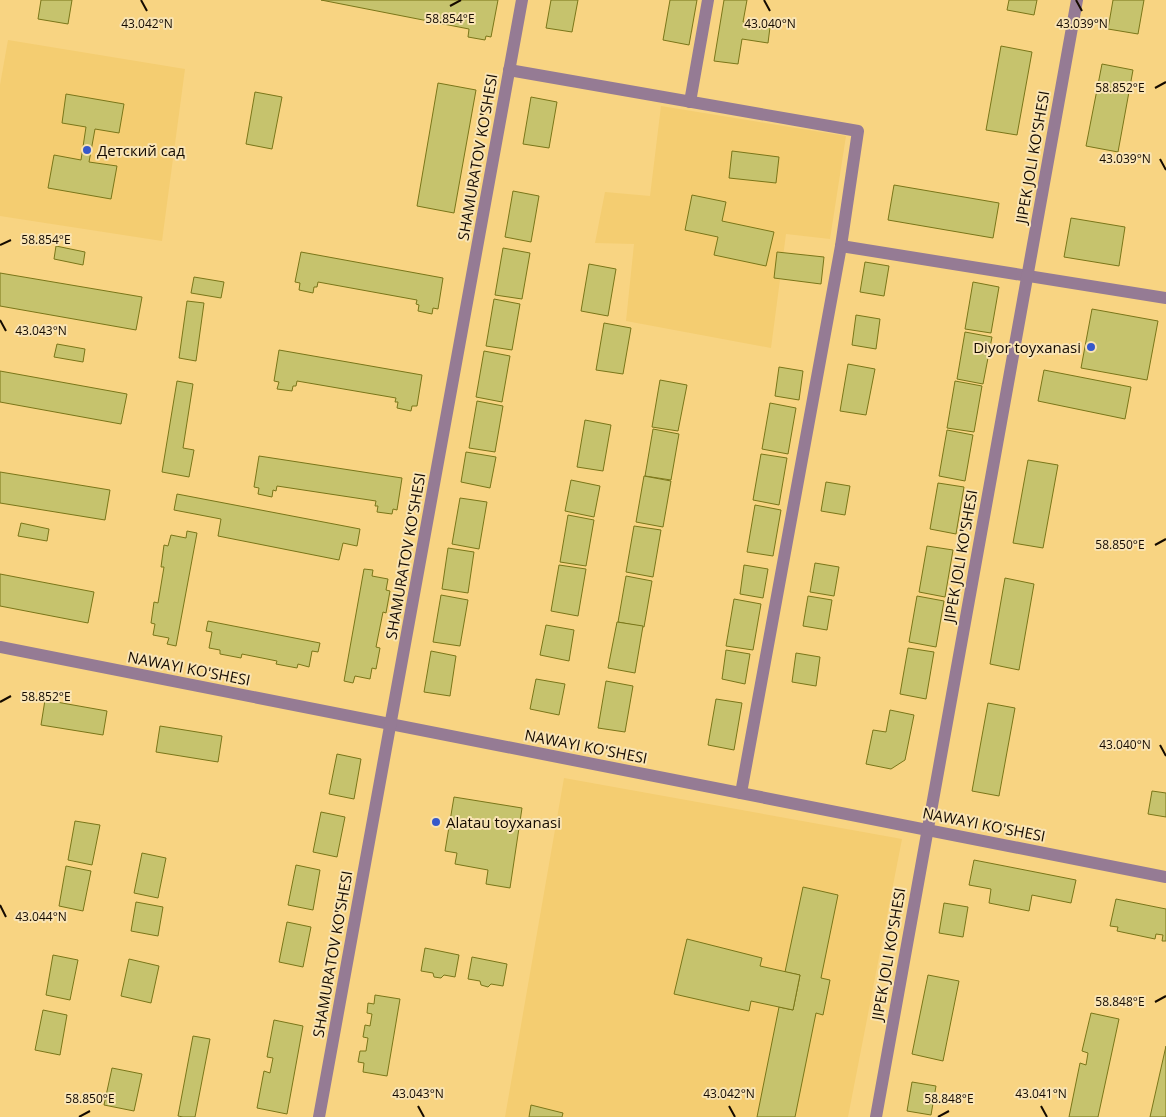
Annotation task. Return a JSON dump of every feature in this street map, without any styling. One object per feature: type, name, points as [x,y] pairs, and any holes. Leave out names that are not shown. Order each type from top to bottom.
[{"type":"street","name":"SHAMURATOV KO'SHESI","points":[[319,1117],[522,0]]},
{"type":"street","points":[[690,102],[708,0]]},
{"type":"street","name":"JIPEK JOLI KO'SHESI","points":[[876,1117],[1077,0]]},
{"type":"street","points":[[509,70],[858,132],[841,246],[741,793]]},
{"type":"street","points":[[841,246],[1166,298]]},
{"type":"street","name":"NAWAYI KO'SHESI","points":[[0,647],[1166,877]]},
{"type":"shaded area","name":"Детский сад","points":[[8,40],[185,69],[162,241],[0,216],[0,85]]},
{"type":"shaded area","points":[[661,106],[846,136],[830,239],[786,234],[771,348],[626,321],[634,244],[595,243],[605,192],[650,196]]},
{"type":"shaded area","points":[[564,778],[902,839],[848,1117],[505,1117]]},
{"type":"building","points":[[41,0],[72,0],[68,24],[38,19]]},
{"type":"building","points":[[321,0],[498,0],[491,37],[486,36],[485,40],[468,37],[469,29]]},
{"type":"building","points":[[551,0],[578,0],[572,32],[546,28]]},
{"type":"building","points":[[670,0],[697,0],[689,45],[663,40]]},
{"type":"building","points":[[724,0],[747,0],[743,22],[770,27],[768,43],[742,39],[738,64],[714,61]]},
{"type":"building","points":[[1009,0],[1037,0],[1034,15],[1007,10]]},
{"type":"building","points":[[1113,0],[1144,0],[1138,34],[1108,29]]},
{"type":"building","points":[[1001,46],[1032,52],[1017,135],[986,130]]},
{"type":"building","points":[[1102,64],[1133,70],[1118,152],[1086,146]]},
{"type":"building","points":[[438,83],[476,90],[454,213],[417,206]]},
{"type":"building","points":[[255,92],[282,97],[272,149],[246,144]]},
{"type":"building","points":[[66,94],[124,104],[119,133],[95,129],[89,162],[117,166],[111,199],[48,188],[54,155],[81,160],[86,127],[62,123]]},
{"type":"building","points":[[531,97],[557,102],[549,148],[523,144]]},
{"type":"building","points":[[732,151],[779,157],[776,183],[729,178]]},
{"type":"building","points":[[894,185],[999,203],[993,238],[888,220]]},
{"type":"building","points":[[513,191],[539,196],[531,242],[505,237]]},
{"type":"building","points":[[692,195],[726,202],[722,221],[774,232],[766,266],[714,255],[718,237],[685,230]]},
{"type":"building","points":[[1071,218],[1125,227],[1119,266],[1064,257]]},
{"type":"building","points":[[56,246],[85,252],[83,265],[54,259]]},
{"type":"building","points":[[503,248],[530,253],[522,299],[495,295]]},
{"type":"building","points":[[301,252],[443,278],[438,309],[433,308],[432,314],[418,311],[419,305],[416,304],[417,300],[318,282],[317,287],[314,287],[313,293],[299,290],[300,283],[295,282]]},
{"type":"building","points":[[777,252],[824,257],[821,284],[774,278]]},
{"type":"building","points":[[865,262],[889,266],[884,296],[860,292]]},
{"type":"building","points":[[589,264],[616,269],[608,316],[581,311]]},
{"type":"building","points":[[0,273],[142,297],[136,330],[0,306]]},
{"type":"building","points":[[194,277],[224,282],[221,298],[191,293]]},
{"type":"building","points":[[973,282],[999,287],[991,333],[965,329]]},
{"type":"building","points":[[494,299],[520,304],[512,350],[486,346]]},
{"type":"building","points":[[187,301],[204,303],[196,361],[179,358]]},
{"type":"building","points":[[1092,309],[1158,321],[1147,380],[1081,368]]},
{"type":"building","points":[[856,315],[880,319],[876,349],[852,345]]},
{"type":"building","points":[[604,323],[631,328],[623,374],[596,370]]},
{"type":"building","points":[[965,332],[992,337],[983,384],[957,379]]},
{"type":"building","points":[[57,344],[85,349],[83,362],[54,357]]},
{"type":"building","points":[[279,350],[422,375],[417,406],[412,406],[411,411],[397,408],[398,402],[395,402],[396,398],[297,381],[292,391],[277,389],[279,382],[274,381]]},
{"type":"building","points":[[484,351],[510,356],[502,402],[476,397]]},
{"type":"building","points":[[848,364],[875,369],[866,415],[840,411]]},
{"type":"building","points":[[779,367],[803,371],[799,400],[775,396]]},
{"type":"building","points":[[1044,370],[1131,387],[1125,419],[1038,401]]},
{"type":"building","points":[[0,371],[127,394],[121,424],[0,402]]},
{"type":"building","points":[[660,380],[687,385],[678,431],[652,427]]},
{"type":"building","points":[[177,381],[193,384],[183,448],[194,450],[189,477],[162,472]]},
{"type":"building","points":[[955,381],[982,386],[974,432],[947,428]]},
{"type":"building","points":[[477,401],[503,406],[495,452],[469,448]]},
{"type":"building","points":[[770,403],[796,408],[788,454],[762,449]]},
{"type":"building","points":[[585,420],[611,425],[603,471],[577,467]]},
{"type":"building","points":[[653,429],[679,434],[671,480],[645,476]]},
{"type":"building","points":[[947,430],[973,435],[965,481],[939,476]]},
{"type":"building","points":[[466,452],[496,457],[490,488],[461,482]]},
{"type":"building","points":[[761,454],[787,458],[779,505],[753,500]]},
{"type":"building","points":[[259,456],[402,478],[397,510],[393,509],[392,514],[377,512],[378,506],[375,506],[376,501],[277,486],[276,491],[273,490],[272,497],[258,494],[259,488],[254,487]]},
{"type":"building","points":[[1028,460],[1058,465],[1043,548],[1013,543]]},
{"type":"building","points":[[0,472],[110,490],[105,520],[0,503]]},
{"type":"building","points":[[644,476],[671,481],[663,527],[636,522]]},
{"type":"building","points":[[571,480],[600,486],[594,517],[565,511]]},
{"type":"building","points":[[826,482],[850,486],[845,515],[821,511]]},
{"type":"building","points":[[938,483],[964,487],[956,534],[930,529]]},
{"type":"building","points":[[177,494],[360,529],[357,546],[343,543],[339,560],[218,536],[221,519],[174,510]]},
{"type":"building","points":[[460,498],[487,502],[479,549],[452,544]]},
{"type":"building","points":[[755,505],[781,510],[773,556],[747,552]]},
{"type":"building","points":[[568,515],[594,520],[586,566],[560,562]]},
{"type":"building","points":[[21,523],[49,529],[47,541],[18,536]]},
{"type":"building","points":[[634,526],[661,530],[653,577],[626,572]]},
{"type":"building","points":[[187,531],[197,533],[176,646],[167,644],[169,638],[153,635],[155,624],[151,623],[154,602],[158,603],[164,567],[161,567],[164,545],[168,546],[171,535],[186,538]]},
{"type":"building","points":[[927,546],[953,550],[945,597],[919,592]]},
{"type":"building","points":[[448,548],[474,552],[468,593],[442,589]]},
{"type":"building","points":[[815,563],[839,567],[834,596],[810,592]]},
{"type":"building","points":[[559,565],[586,569],[578,616],[551,611]]},
{"type":"building","points":[[744,565],[768,569],[763,598],[740,594]]},
{"type":"building","points":[[364,569],[373,570],[372,576],[388,579],[386,590],[390,591],[386,613],[383,612],[376,647],[380,648],[376,669],[372,668],[370,679],[355,676],[353,683],[344,681]]},
{"type":"building","points":[[0,574],[94,592],[88,623],[0,606]]},
{"type":"building","points":[[626,576],[652,581],[644,627],[618,622]]},
{"type":"building","points":[[1005,578],[1034,584],[1019,670],[990,664]]},
{"type":"building","points":[[441,595],[468,600],[460,646],[433,642]]},
{"type":"building","points":[[808,596],[832,600],[827,630],[803,626]]},
{"type":"building","points":[[917,596],[944,601],[936,647],[909,642]]},
{"type":"building","points":[[734,599],[761,604],[753,650],[726,646]]},
{"type":"building","points":[[208,621],[320,643],[318,652],[312,651],[309,667],[298,664],[297,668],[276,664],[277,661],[242,654],[241,658],[220,654],[220,650],[209,648],[212,632],[206,631]]},
{"type":"building","points":[[617,622],[643,626],[635,673],[608,668]]},
{"type":"building","points":[[546,625],[574,630],[569,661],[540,655]]},
{"type":"building","points":[[908,648],[934,652],[926,699],[900,694]]},
{"type":"building","points":[[726,650],[750,654],[745,684],[722,679]]},
{"type":"building","points":[[431,651],[456,656],[450,696],[424,692]]},
{"type":"building","points":[[796,653],[820,657],[816,686],[792,682]]},
{"type":"building","points":[[536,679],[565,684],[559,715],[530,709]]},
{"type":"building","points":[[606,681],[633,686],[625,732],[598,728]]},
{"type":"building","points":[[716,699],[742,703],[734,750],[708,745]]},
{"type":"building","points":[[45,700],[107,711],[103,735],[41,725]]},
{"type":"building","points":[[988,703],[1015,708],[999,796],[972,791]]},
{"type":"building","points":[[890,710],[914,715],[905,760],[891,769],[866,764],[873,730],[886,732]]},
{"type":"building","points":[[160,726],[222,736],[218,762],[156,752]]},
{"type":"building","points":[[337,754],[361,759],[354,799],[329,794]]},
{"type":"building","points":[[1152,791],[1166,793],[1166,817],[1148,814]]},
{"type":"building","points":[[454,797],[522,808],[510,888],[486,884],[488,870],[455,864],[457,853],[445,851]]},
{"type":"building","points":[[321,812],[345,817],[337,857],[313,852]]},
{"type":"building","points":[[75,821],[100,825],[92,865],[68,860]]},
{"type":"building","points":[[142,853],[166,858],[158,898],[134,893]]},
{"type":"building","points":[[974,860],[1076,880],[1071,903],[1032,895],[1029,911],[989,903],[991,889],[969,885]]},
{"type":"building","points":[[296,865],[320,870],[313,910],[288,905]]},
{"type":"building","points":[[66,866],[91,871],[83,911],[59,906]]},
{"type":"building","points":[[803,887],[838,895],[821,978],[830,980],[823,1015],[816,1013],[795,1117],[757,1117],[779,1007],[793,1010],[800,975],[785,972]]},
{"type":"building","points":[[1116,899],[1166,909],[1166,941],[1162,941],[1163,935],[1156,934],[1155,939],[1117,931],[1118,927],[1110,926]]},
{"type":"building","points":[[136,902],[163,907],[158,936],[131,931]]},
{"type":"building","points":[[944,903],[968,907],[963,937],[939,933]]},
{"type":"building","points":[[287,922],[311,927],[303,967],[279,962]]},
{"type":"building","points":[[687,939],[762,958],[760,966],[800,975],[793,1010],[751,1001],[749,1011],[674,994]]},
{"type":"building","points":[[425,948],[459,955],[455,977],[444,975],[441,978],[434,977],[433,973],[421,971]]},
{"type":"building","points":[[53,955],[78,960],[70,1000],[46,995]]},
{"type":"building","points":[[472,957],[507,964],[503,986],[491,984],[488,987],[481,985],[480,981],[468,979]]},
{"type":"building","points":[[129,959],[159,966],[151,1003],[121,996]]},
{"type":"building","points":[[928,975],[959,981],[943,1061],[912,1054]]},
{"type":"building","points":[[375,995],[400,999],[387,1076],[363,1072],[364,1063],[358,1062],[360,1051],[366,1051],[368,1038],[363,1037],[365,1025],[370,1026],[372,1014],[367,1013],[368,1003],[374,1004]]},
{"type":"building","points":[[43,1010],[67,1015],[60,1055],[35,1050]]},
{"type":"building","points":[[1091,1013],[1119,1019],[1098,1117],[1069,1117],[1080,1063],[1086,1065],[1088,1053],[1082,1051]]},
{"type":"building","points":[[274,1020],[303,1026],[287,1114],[257,1108],[264,1071],[270,1073],[273,1058],[267,1057]]},
{"type":"building","points":[[193,1036],[210,1039],[195,1117],[183,1117],[178,1116]]},
{"type":"building","points":[[1166,1046],[1166,1117],[1150,1117]]},
{"type":"building","points":[[112,1068],[142,1074],[134,1111],[104,1105]]},
{"type":"building","points":[[912,1082],[936,1086],[931,1115],[907,1111]]},
{"type":"building","points":[[531,1105],[563,1113],[562,1117],[529,1117]]},
{"type":"place","name":"Детский сад","points":[[87,150]]},
{"type":"place","name":"Diyor toyxanasi","points":[[1091,347]]},
{"type":"place","name":"Alatau toyxanasi","points":[[436,822]]}]
